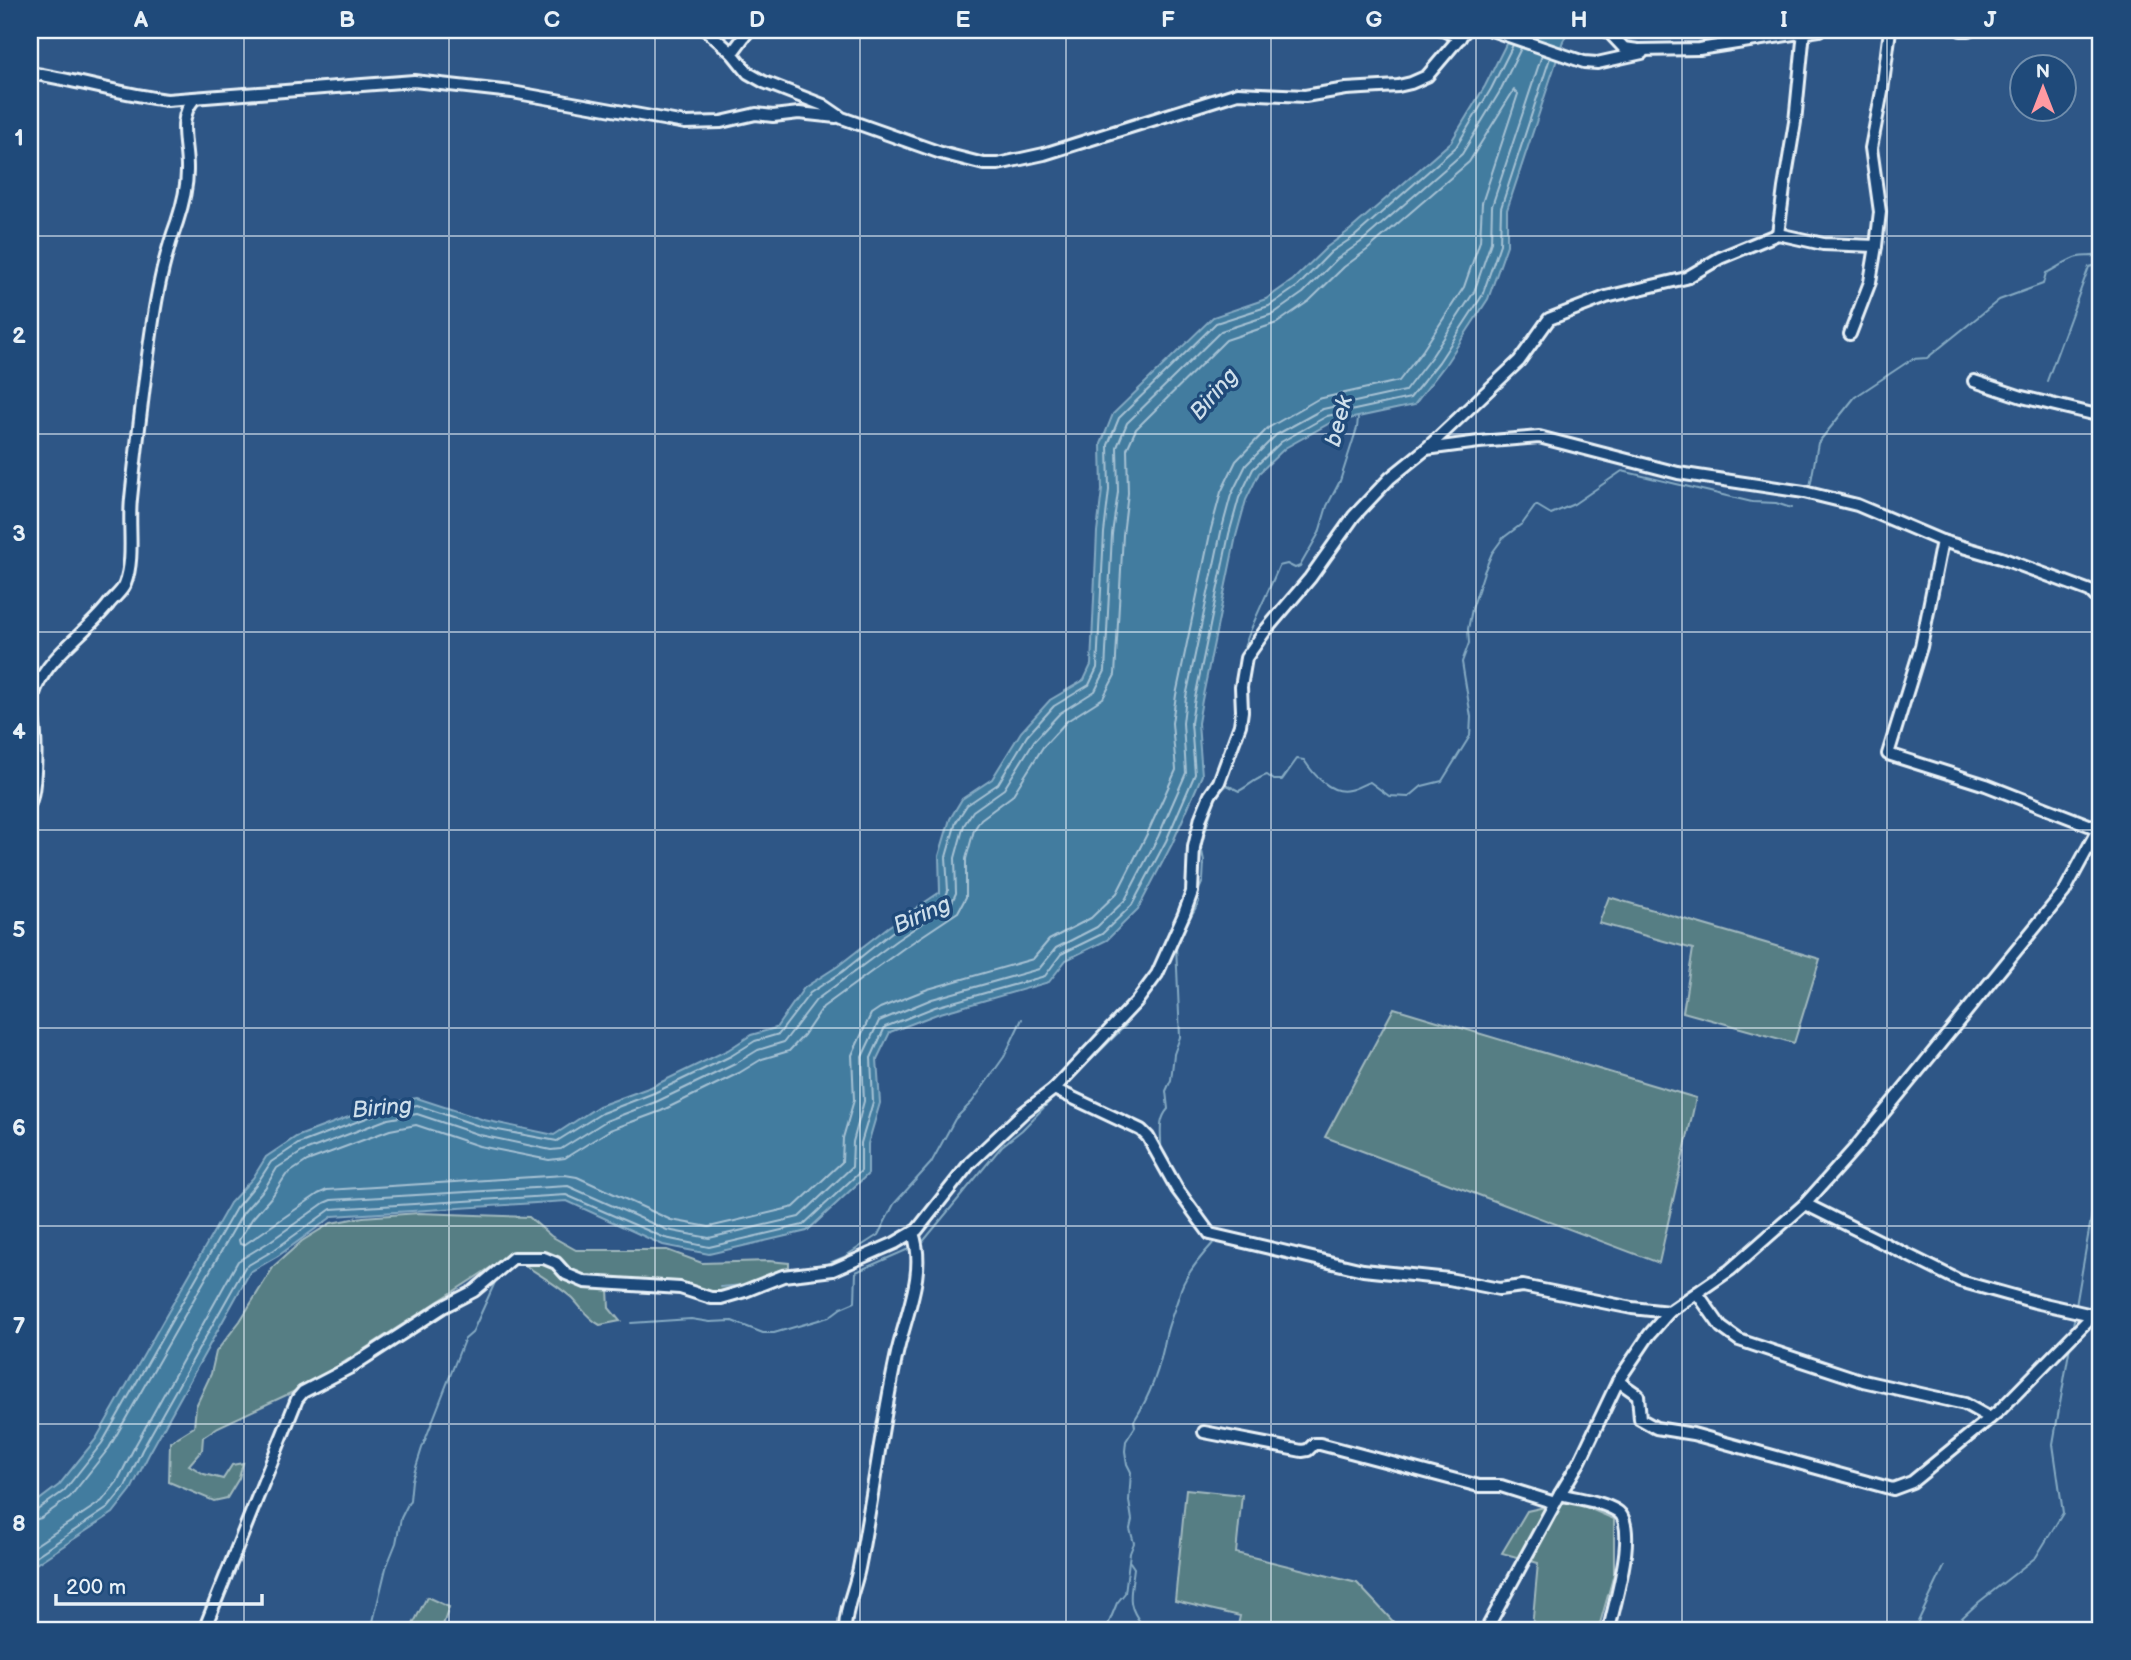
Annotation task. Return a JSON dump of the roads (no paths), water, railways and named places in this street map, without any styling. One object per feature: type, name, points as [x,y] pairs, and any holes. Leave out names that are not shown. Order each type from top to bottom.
[{"type":"street","points":[[705,30],[732,53],[748,73],[823,106],[842,118]]},
{"type":"street","points":[[732,53],[749,30]]},
{"type":"street","points":[[30,73],[130,95],[167,100],[414,81],[512,92],[685,123],[721,122],[756,114],[811,114],[842,118],[941,153],[984,164],[998,164],[1044,154],[1238,93],[1305,96],[1411,83],[1427,76],[1463,34],[1443,30]]},
{"type":"street","points":[[1491,30],[1584,62],[1597,63],[1655,50]]},
{"type":"street","points":[[1607,30],[1623,48],[1655,50],[1699,50],[1819,30]]},
{"type":"street","points":[[1850,334],[1870,282],[1876,246],[1880,212],[1871,148],[1890,30]]},
{"type":"street","points":[[1961,30],[1969,30]]},
{"type":"street","points":[[1779,234],[1795,122],[1804,31]]},
{"type":"street","points":[[784,114],[791,91]]},
{"type":"street","points":[[30,803],[34,783],[35,736],[31,713],[37,686],[57,654],[95,622],[125,584],[130,554],[130,502],[135,449],[151,331],[164,256],[181,209],[187,171],[184,119],[194,99]]},
{"type":"street","points":[[204,1630],[297,1399],[303,1392],[349,1368],[443,1307],[474,1291],[513,1258],[544,1258],[556,1263],[566,1274],[585,1282],[680,1288],[711,1298],[721,1298],[783,1276],[834,1270],[913,1233],[970,1163],[1023,1113],[1054,1089],[1119,1022],[1157,974],[1192,892],[1194,848],[1201,817],[1219,782],[1240,725],[1241,687],[1246,658],[1310,578],[1354,516],[1390,478],[1426,449],[1519,360],[1549,319],[1606,297],[1686,278],[1720,258],[1779,234],[1823,244],[1876,246]]},
{"type":"street","points":[[1974,382],[2101,416]]},
{"type":"street","points":[[1426,449],[1539,437],[1678,473],[1810,494],[1857,505],[1942,541],[2001,558],[2090,592],[2101,602]]},
{"type":"street","points":[[1486,1630],[1557,1498],[1580,1461],[1618,1381],[1649,1335],[1669,1312],[1731,1270],[1805,1205],[1855,1148],[2064,892],[2100,826],[1986,785],[1888,754],[1921,647],[1942,541]]},
{"type":"street","points":[[1054,1089],[1142,1130],[1177,1189],[1210,1234],[1363,1270],[1449,1279],[1499,1289],[1523,1286],[1632,1308],[1669,1312]]},
{"type":"street","points":[[1805,1205],[1960,1280],[2097,1316]]},
{"type":"street","points":[[845,1630],[845,1616],[859,1571],[885,1408],[916,1275],[919,1250],[913,1233]]},
{"type":"street","points":[[1696,1293],[1721,1327],[1739,1340],[1863,1381],[1965,1404],[1990,1418]]},
{"type":"street","points":[[1618,1381],[1638,1395],[1640,1419],[1657,1428],[1693,1434],[1893,1489],[1912,1482],[1990,1418],[2097,1316]]},
{"type":"street","points":[[1204,1432],[1302,1451],[1308,1450],[1314,1444],[1326,1446],[1479,1486],[1502,1486],[1608,1507],[1619,1512],[1624,1518],[1627,1549],[1609,1630]]},
{"type":"water","points":[[1513,30],[1569,30],[1507,210],[1507,245],[1488,299],[1445,365],[1414,405],[1330,423],[1285,448],[1259,473],[1246,500],[1236,536],[1202,700],[1198,723],[1202,775],[1172,844],[1138,909],[1107,940],[1066,960],[1049,982],[937,1014],[890,1032],[877,1059],[880,1103],[868,1144],[868,1174],[807,1231],[709,1254],[663,1245],[567,1201],[333,1216],[278,1256],[250,1272],[131,1490],[113,1513],[30,1568],[30,1507],[59,1485],[96,1439],[230,1203],[253,1178],[266,1157],[296,1137],[383,1104],[417,1098],[484,1120],[554,1135],[599,1106],[651,1087],[728,1050],[751,1035],[776,1028],[804,988],[940,892],[939,856],[950,819],[962,799],[992,779],[1021,732],[1050,700],[1084,680],[1091,665],[1097,532],[1102,490],[1101,444],[1113,414],[1213,317],[1266,299],[1293,280],[1327,247],[1451,142],[1485,86]]},
{"type":"waterway","points":[[1810,487],[1818,443],[1855,397],[1912,359],[1927,358],[1999,300],[2043,284],[2046,273],[2071,259],[2101,254]]},
{"type":"waterway","points":[[2047,381],[2089,267],[2101,264]]},
{"type":"waterway","name":"beek","points":[[1237,712],[1238,673],[1255,619],[1279,566],[1300,566],[1319,533],[1327,506],[1340,481],[1358,418]]},
{"type":"waterway","points":[[1215,797],[1227,785],[1239,791],[1267,775],[1274,780],[1282,780],[1297,759],[1304,760],[1323,782],[1342,791],[1370,782],[1389,796],[1409,797],[1422,786],[1442,781],[1470,736],[1471,717],[1462,662],[1469,643],[1468,629],[1472,609],[1484,572],[1492,553],[1503,538],[1523,523],[1536,505],[1551,514],[1574,504],[1622,471],[1752,502],[1776,503],[1791,508]]},
{"type":"waterway","points":[[1216,775],[1236,717]]},
{"type":"waterway","points":[[1179,937],[1199,902],[1197,894],[1203,881],[1204,861],[1201,846],[1215,798]]},
{"type":"waterway","points":[[1161,1150],[1161,1124],[1168,1109],[1166,1091],[1180,1037],[1176,945]]},
{"type":"waterway","points":[[721,1287],[743,1285],[780,1270],[827,1264],[844,1257],[878,1235],[894,1204],[931,1163],[955,1119],[972,1102],[1004,1057],[1022,1019]]},
{"type":"waterway","points":[[1064,1087],[1126,1025]]},
{"type":"waterway","points":[[921,1244],[1002,1146],[1055,1096]]},
{"type":"waterway","points":[[2076,1306],[2101,1161]]},
{"type":"waterway","points":[[1172,1170],[1214,1231]]},
{"type":"waterway","points":[[1106,1630],[1117,1603],[1125,1593],[1130,1553],[1134,1543],[1130,1529],[1131,1472],[1127,1464],[1126,1441],[1135,1427],[1134,1421],[1154,1380],[1169,1324],[1184,1283],[1215,1241]]},
{"type":"waterway","points":[[631,1323],[691,1319],[732,1321],[763,1333],[774,1333],[829,1317],[855,1302],[856,1272],[911,1248]]},
{"type":"waterway","points":[[371,1630],[386,1568],[396,1543],[401,1518],[410,1500],[412,1480],[422,1448],[464,1340],[472,1333],[496,1280]]},
{"type":"waterway","points":[[2072,1330],[2075,1315]]},
{"type":"waterway","points":[[1949,1630],[1979,1602],[2036,1557],[2063,1513],[2053,1444],[2070,1346]]},
{"type":"waterway","points":[[1130,1562],[1134,1568],[1131,1605],[1143,1626],[1154,1626],[1157,1630]]},
{"type":"waterway","points":[[1914,1630],[1944,1567]]},
{"type":"water label","name":"Biring","points":[[1214,394]]},
{"type":"water label","name":"Biring","points":[[922,915]]},
{"type":"water label","name":"Biring","points":[[382,1108]]}]
